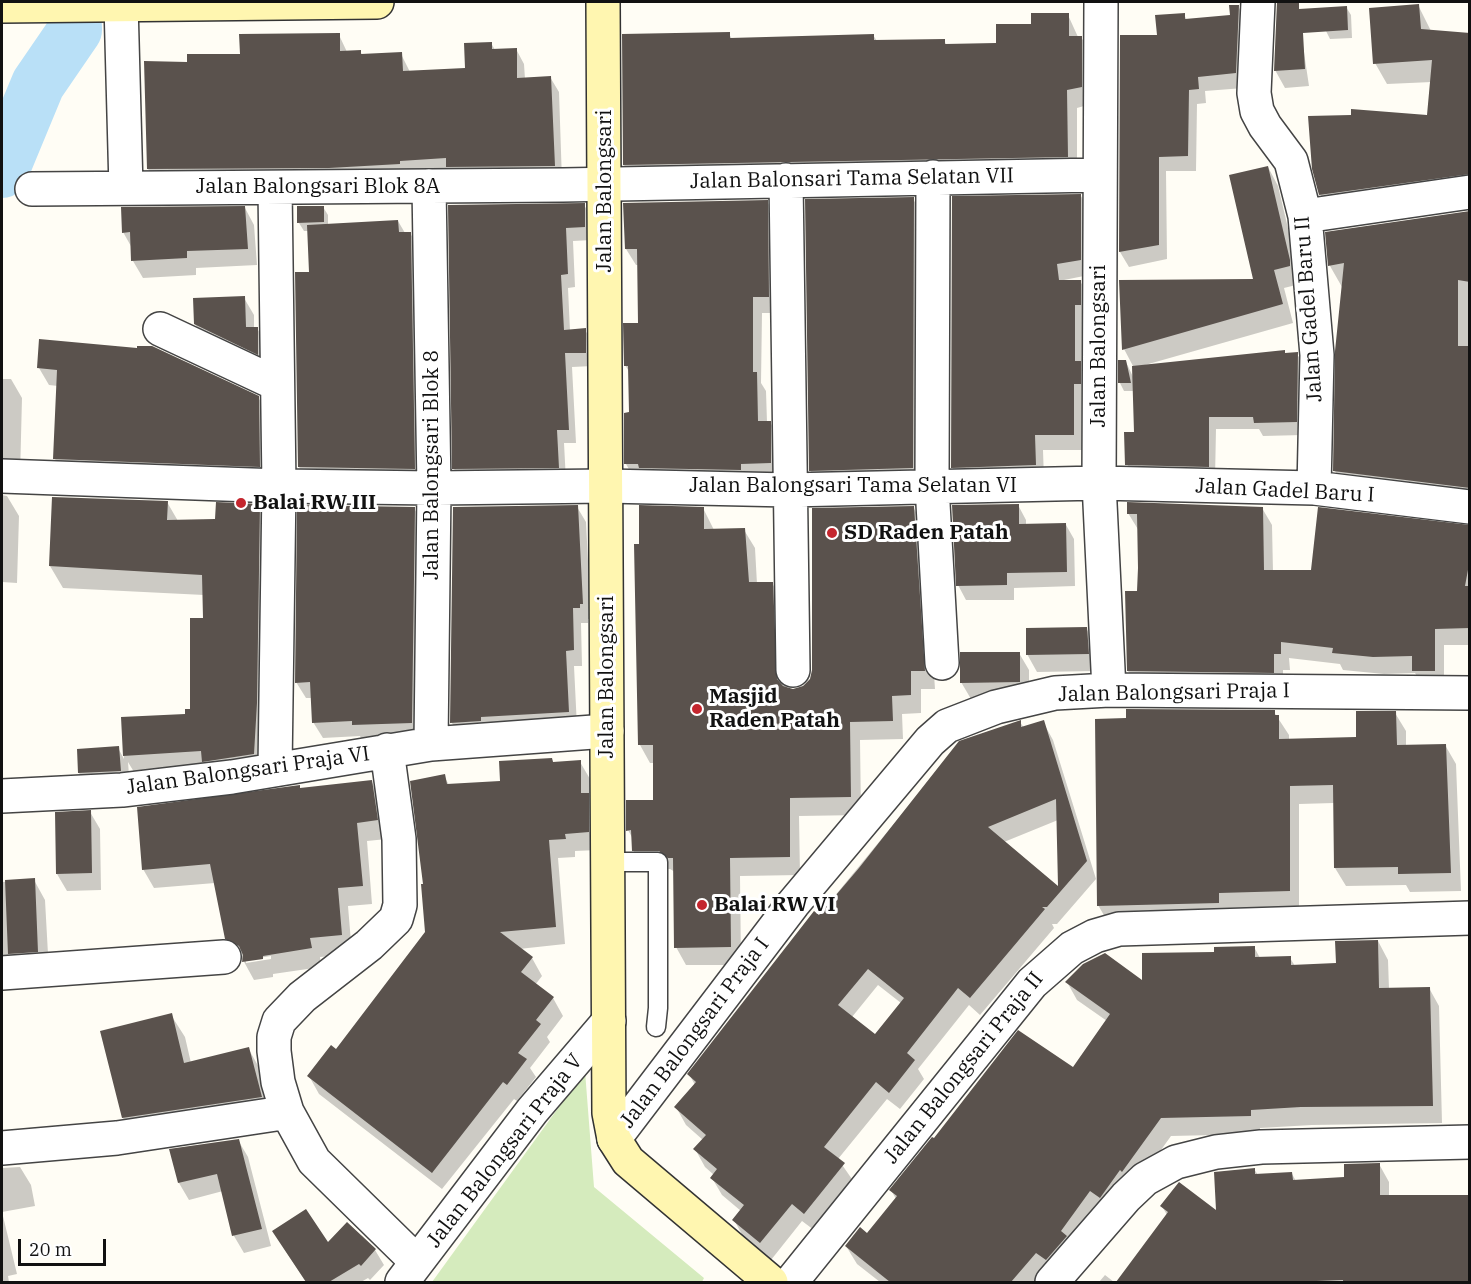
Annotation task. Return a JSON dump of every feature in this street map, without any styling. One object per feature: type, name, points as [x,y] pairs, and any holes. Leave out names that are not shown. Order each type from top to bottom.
[{"type":"street","points":[[2,6],[377,2]]},
{"type":"street","name":"Jalan Balongsari","points":[[603,2],[609,1021],[607,1087],[614,1139],[628,1161],[771,1282]]},
{"type":"street","name":"Jalan Balongsari","points":[[1101,2],[1098,175],[1099,483],[1109,690]]},
{"type":"street","name":"Jalan Gadel Baru II","points":[[1258,2],[1254,93],[1257,111],[1294,168],[1305,216],[1317,355],[1314,488]]},
{"type":"street","points":[[90,4],[126,189]]},
{"type":"street","name":"Jalan Balonsari Tama Selatan VII","points":[[605,183],[1098,175]]},
{"type":"street","points":[[933,177],[932,486],[942,663]]},
{"type":"street","points":[[786,180],[793,670]]},
{"type":"street","name":"Jalan Balongsari Blok 8A","points":[[32,189],[605,183]]},
{"type":"street","name":"Jalan Balongsari Blok 8","points":[[429,186],[434,488],[431,744]]},
{"type":"street","points":[[274,188],[279,486],[275,769]]},
{"type":"street","points":[[1305,216],[1470,192]]},
{"type":"street","points":[[159,329],[278,384]]},
{"type":"street","name":"Jalan Balongsari Tama Selatan VI","points":[[2,476],[279,486],[434,488],[606,486],[789,490],[1099,483]]},
{"type":"street","name":"Jalan Gadel Baru I","points":[[1099,483],[1314,488],[1470,507]]},
{"type":"street","name":"Jalan Balongsari Praja I","points":[[614,1139],[794,904],[930,741],[947,726],[996,706],[1055,693],[1109,690],[1470,693]]},
{"type":"street","name":"Jalan Balongsari Praja VI","points":[[2,796],[122,790],[232,777],[431,744],[607,731]]},
{"type":"street","name":"Jalan Balongsari Praja VI","points":[[387,750],[399,839],[400,905],[396,920],[348,963],[303,996],[279,1021],[274,1037],[274,1051],[278,1082],[287,1112],[314,1161],[393,1242],[409,1272]]},
{"type":"street","name":"Jalan Balongsari Praja II","points":[[791,1282],[1032,983],[1072,948],[1095,936],[1119,929],[1470,918]]},
{"type":"street","points":[[2,973],[224,957]]},
{"type":"street","name":"Jalan Balongsari Praja V","points":[[409,1272],[532,1111],[609,1021]]},
{"type":"street","points":[[2,1148],[117,1138],[276,1114]]},
{"type":"street","points":[[1052,1282],[1126,1197],[1145,1179],[1176,1162],[1216,1152],[1262,1147],[1470,1142]]},
{"type":"lane","points":[[608,862],[658,862],[656,1027]]},
{"type":"green space","points":[[585,1071],[594,1187],[704,1278],[702,1282],[432,1282]]},
{"type":"building","points":[[1277,2],[1299,2],[1299,9],[1347,6],[1348,30],[1303,33],[1305,69],[1274,71]]},
{"type":"building","points":[[1419,4],[1421,29],[1470,33],[1470,174],[1319,195],[1312,169],[1308,116],[1351,115],[1351,109],[1427,115],[1432,60],[1373,64],[1369,8]]},
{"type":"building","points":[[1229,5],[1239,5],[1236,73],[1198,77],[1199,89],[1189,90],[1188,156],[1159,157],[1159,245],[1119,252],[1120,35],[1157,35],[1155,15],[1185,13],[1185,19],[1230,15]]},
{"type":"building","points":[[1031,13],[1069,13],[1069,36],[1082,36],[1082,87],[1067,90],[1068,157],[623,165],[622,34],[730,32],[730,38],[874,34],[874,40],[945,39],[945,44],[996,43],[996,24],[1031,24]]},
{"type":"building","points":[[340,33],[340,51],[361,50],[361,54],[402,52],[403,71],[465,68],[464,43],[492,42],[492,49],[517,48],[517,78],[551,76],[555,166],[446,167],[446,158],[400,161],[400,164],[329,168],[147,169],[144,61],[187,62],[187,54],[240,54],[239,34]]},
{"type":"building","points":[[1268,166],[1290,260],[1290,266],[1274,270],[1283,304],[1122,350],[1119,280],[1253,279],[1229,175]]},
{"type":"building","points":[[1081,194],[1081,260],[1057,264],[1059,280],[1081,280],[1081,305],[1075,305],[1075,361],[1081,361],[1081,384],[1074,384],[1074,435],[1035,435],[1036,465],[951,468],[952,196]]},
{"type":"building","points":[[914,197],[913,468],[809,471],[805,199]]},
{"type":"building","points":[[768,200],[769,297],[753,297],[753,372],[757,372],[758,421],[771,421],[771,463],[741,464],[741,470],[639,468],[638,464],[624,464],[624,413],[629,412],[628,366],[624,366],[623,323],[638,323],[637,249],[625,249],[623,203]]},
{"type":"building","points":[[585,203],[585,227],[566,228],[568,274],[561,275],[564,330],[586,328],[586,353],[565,353],[569,430],[557,430],[559,468],[452,469],[448,205]]},
{"type":"building","points":[[245,206],[248,249],[187,251],[187,258],[131,261],[130,232],[122,233],[121,207]]},
{"type":"building","points":[[297,206],[324,206],[324,222],[297,223]]},
{"type":"building","points":[[1470,211],[1470,282],[1458,280],[1458,346],[1470,346],[1470,488],[1333,471],[1335,351],[1344,263],[1328,266],[1325,232]]},
{"type":"building","points":[[398,220],[399,232],[411,232],[415,469],[298,467],[295,272],[309,272],[307,225]]},
{"type":"building","points":[[245,296],[246,327],[258,327],[258,355],[194,324],[193,298]]},
{"type":"building","points":[[39,339],[137,348],[137,346],[152,346],[259,396],[260,467],[53,459],[57,370],[37,368]]},
{"type":"building","points":[[1285,350],[1285,353],[1298,352],[1297,422],[1254,423],[1253,417],[1209,417],[1209,467],[1125,465],[1124,432],[1134,432],[1132,366]]},
{"type":"building","points":[[1118,360],[1126,360],[1131,383],[1118,383]]},
{"type":"building","points":[[52,497],[168,501],[167,520],[215,519],[216,502],[260,504],[254,754],[202,762],[201,751],[123,756],[121,717],[185,714],[185,709],[190,709],[190,618],[203,618],[202,575],[49,566]]},
{"type":"building","points":[[1127,502],[1263,507],[1264,570],[1311,570],[1318,507],[1470,525],[1470,559],[1465,586],[1470,586],[1470,628],[1435,629],[1435,671],[1412,671],[1412,656],[1373,657],[1332,653],[1333,648],[1281,642],[1281,654],[1274,654],[1274,673],[1127,671],[1125,591],[1137,591],[1138,568],[1137,514],[1127,514]]},
{"type":"building","points":[[1019,504],[1019,524],[1066,523],[1067,572],[1007,573],[1007,585],[956,586],[952,505]]},
{"type":"building","points":[[297,505],[415,507],[412,723],[352,725],[352,721],[312,723],[310,682],[295,683]]},
{"type":"building","points":[[578,505],[583,604],[580,604],[580,608],[573,608],[574,650],[566,651],[569,712],[481,717],[481,721],[450,723],[453,507]]},
{"type":"building","points":[[639,505],[704,507],[704,529],[745,528],[749,582],[773,582],[777,679],[783,686],[793,689],[803,686],[810,679],[812,670],[812,508],[914,506],[925,671],[911,671],[911,695],[892,696],[893,721],[850,722],[851,797],[790,798],[790,857],[730,858],[731,947],[674,948],[673,858],[668,858],[659,851],[632,851],[631,830],[626,831],[626,800],[653,800],[653,745],[638,745],[634,544],[639,544]]},
{"type":"building","points":[[1087,627],[1089,654],[1026,655],[1026,628]]},
{"type":"building","points":[[960,652],[1020,652],[1020,682],[960,683]]},
{"type":"building","points":[[1126,709],[1275,710],[1275,715],[1279,715],[1279,739],[1356,737],[1356,711],[1396,711],[1397,745],[1446,744],[1451,873],[1398,874],[1398,867],[1334,868],[1333,785],[1290,786],[1290,891],[1219,893],[1219,903],[1097,906],[1095,719],[1126,718]]},
{"type":"building","points":[[1021,720],[1021,727],[1044,720],[1087,861],[1047,907],[1042,907],[1045,909],[970,998],[958,988],[907,1053],[915,1060],[889,1093],[876,1082],[824,1147],[845,1163],[804,1214],[792,1204],[760,1243],[732,1220],[744,1205],[710,1178],[717,1169],[693,1149],[706,1135],[674,1107],[696,1082],[687,1074],[814,911],[819,915],[959,741]],"holes":[[[1056,799],[1058,886],[988,827]],[[868,969],[904,998],[875,1034],[838,1005]]]},
{"type":"building","points":[[119,746],[121,771],[78,773],[77,749]]},
{"type":"building","points":[[552,758],[553,762],[581,760],[581,793],[589,793],[589,832],[565,834],[566,839],[549,840],[556,927],[500,932],[533,957],[521,972],[554,997],[536,1020],[541,1024],[518,1053],[527,1059],[507,1085],[503,1082],[432,1173],[307,1076],[331,1045],[336,1049],[425,932],[421,884],[423,884],[410,781],[445,774],[447,784],[500,781],[499,761]]},
{"type":"building","points":[[372,780],[378,820],[357,823],[363,886],[338,888],[342,935],[310,938],[312,948],[242,962],[243,955],[239,946],[225,939],[210,864],[142,870],[137,807],[300,785],[300,788]]},
{"type":"building","points":[[91,810],[92,873],[56,874],[55,812]]},
{"type":"building","points":[[35,878],[38,952],[8,954],[5,880]]},
{"type":"building","points":[[1378,940],[1379,988],[1430,987],[1433,1106],[1301,1107],[1251,1110],[1251,1116],[1161,1118],[1100,1198],[1090,1191],[1061,1231],[1067,1236],[1046,1260],[1036,1253],[1011,1282],[890,1282],[845,1246],[860,1227],[867,1233],[897,1196],[889,1190],[932,1137],[934,1138],[1018,1030],[1073,1067],[1110,1014],[1065,982],[1083,964],[1105,953],[1142,980],[1142,953],[1214,952],[1214,947],[1255,946],[1255,957],[1291,956],[1291,965],[1336,963],[1335,941]]},
{"type":"building","points":[[172,1013],[184,1063],[249,1047],[262,1097],[122,1118],[100,1031]]},
{"type":"building","points":[[239,1139],[262,1229],[232,1236],[217,1174],[178,1183],[169,1149]]},
{"type":"building","points":[[1380,1163],[1380,1195],[1469,1195],[1470,1282],[1343,1282],[1343,1280],[1116,1282],[1168,1212],[1160,1206],[1179,1182],[1216,1210],[1214,1172],[1255,1168],[1255,1174],[1292,1172],[1293,1180],[1344,1177],[1344,1164]]},
{"type":"building","points":[[306,1209],[328,1242],[347,1222],[376,1249],[361,1266],[359,1264],[329,1282],[306,1282],[272,1231]]},
{"type":"waterway","points":[[2,171],[38,84],[75,30],[74,2]]},
{"type":"place","name":"Balai RW III","points":[[241,503]]},
{"type":"place","name":"SD Raden Patah","points":[[832,533]]},
{"type":"place","name":"Masjid Raden Patah","points":[[697,709]]},
{"type":"place","name":"Balai RW VI","points":[[702,905]]}]
